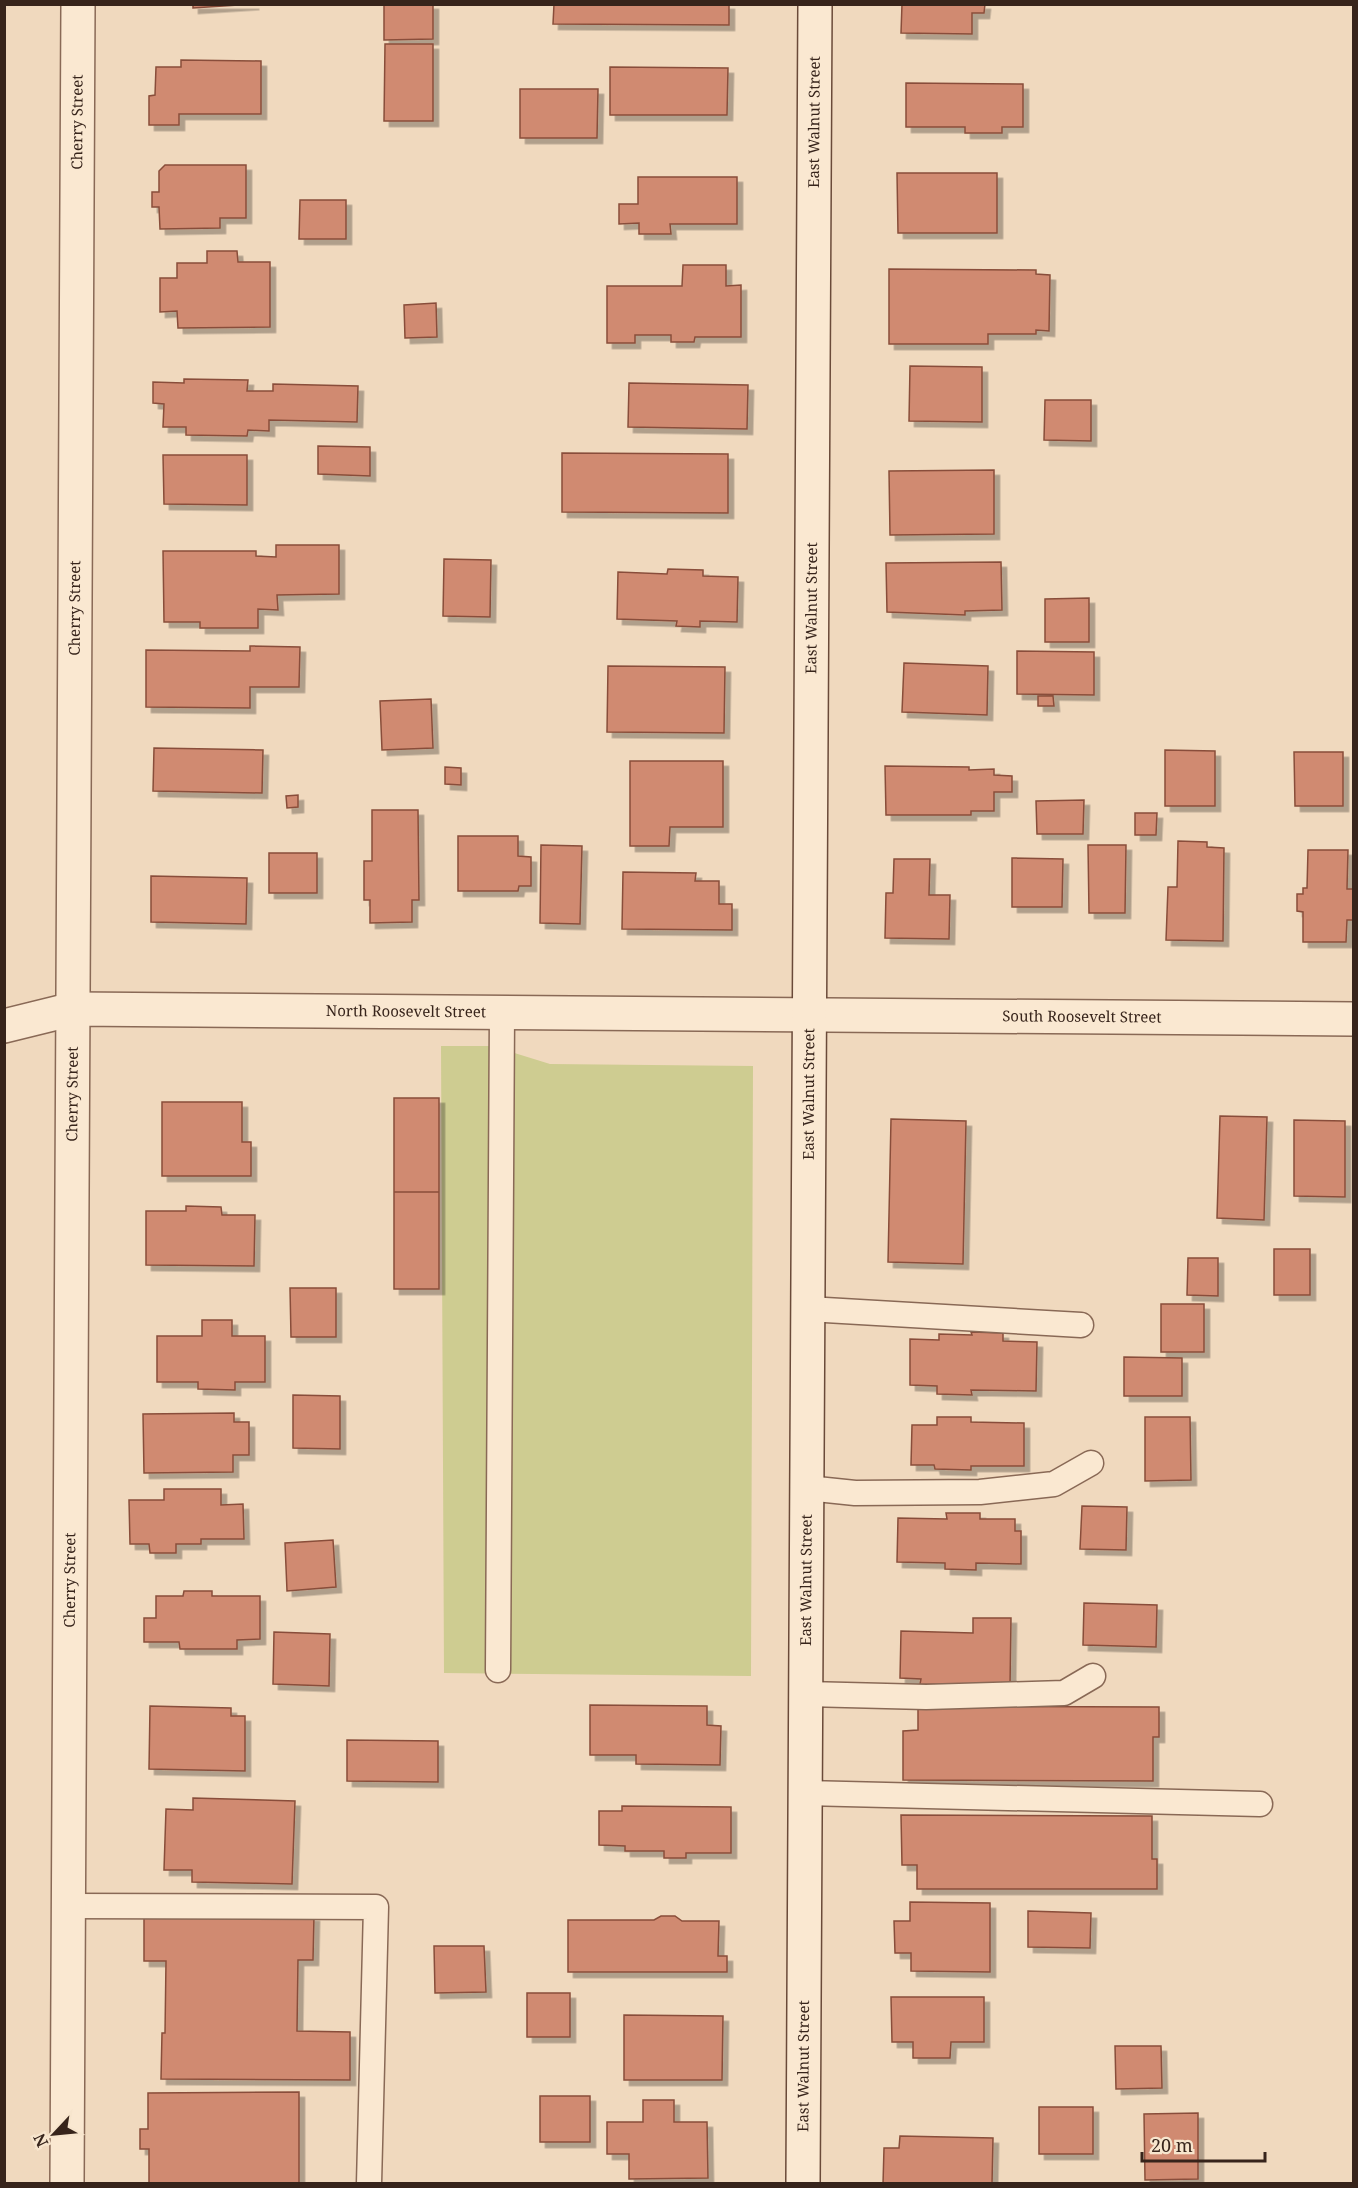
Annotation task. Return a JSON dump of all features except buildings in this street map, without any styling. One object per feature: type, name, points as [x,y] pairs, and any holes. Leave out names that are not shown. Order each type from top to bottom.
[{"type":"street","name":"Cherry Street","points":[[67,2184],[78,4]]},
{"type":"street","name":"East Walnut Street","points":[[803,2184],[815,4]]},
{"type":"street","name":"North Roosevelt Street","points":[[4,1026],[73,1009],[810,1014]]},
{"type":"street","name":"South Roosevelt Street","points":[[810,1014],[1353,1019]]},
{"type":"lane","points":[[498,1670],[502,1012]]},
{"type":"lane","points":[[808,1309],[1081,1325]]},
{"type":"lane","points":[[807,1488],[855,1493],[980,1492],[1054,1484],[1091,1462]]},
{"type":"lane","points":[[806,1694],[926,1697],[1064,1693],[1093,1676]]},
{"type":"lane","points":[[805,1793],[1260,1804]]},
{"type":"lane","points":[[68,1906],[376,1906],[369,2184]]},
{"type":"shaded area","points":[[441,1046],[492,1046],[550,1064],[753,1066],[751,1676],[444,1673]]}]
